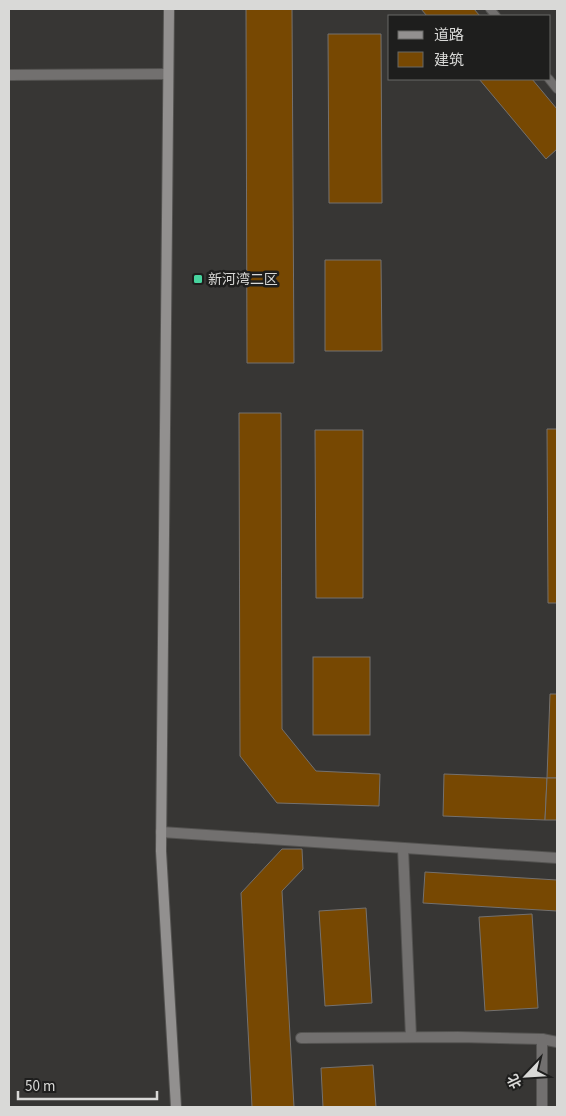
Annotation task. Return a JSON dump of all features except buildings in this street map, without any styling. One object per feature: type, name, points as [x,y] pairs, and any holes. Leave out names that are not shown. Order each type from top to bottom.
[{"type":"main road","points":[[169,9],[161,832],[176,1107]]},
{"type":"street","points":[[9,75],[168,74]]},
{"type":"street","points":[[161,832],[557,858]]},
{"type":"street","points":[[403,848],[411,1037]]},
{"type":"street","points":[[301,1038],[542,1039],[557,1042]]},
{"type":"street","points":[[542,1039],[542,1107]]},
{"type":"place","name":"新河湾二区","points":[[198,279]]}]
